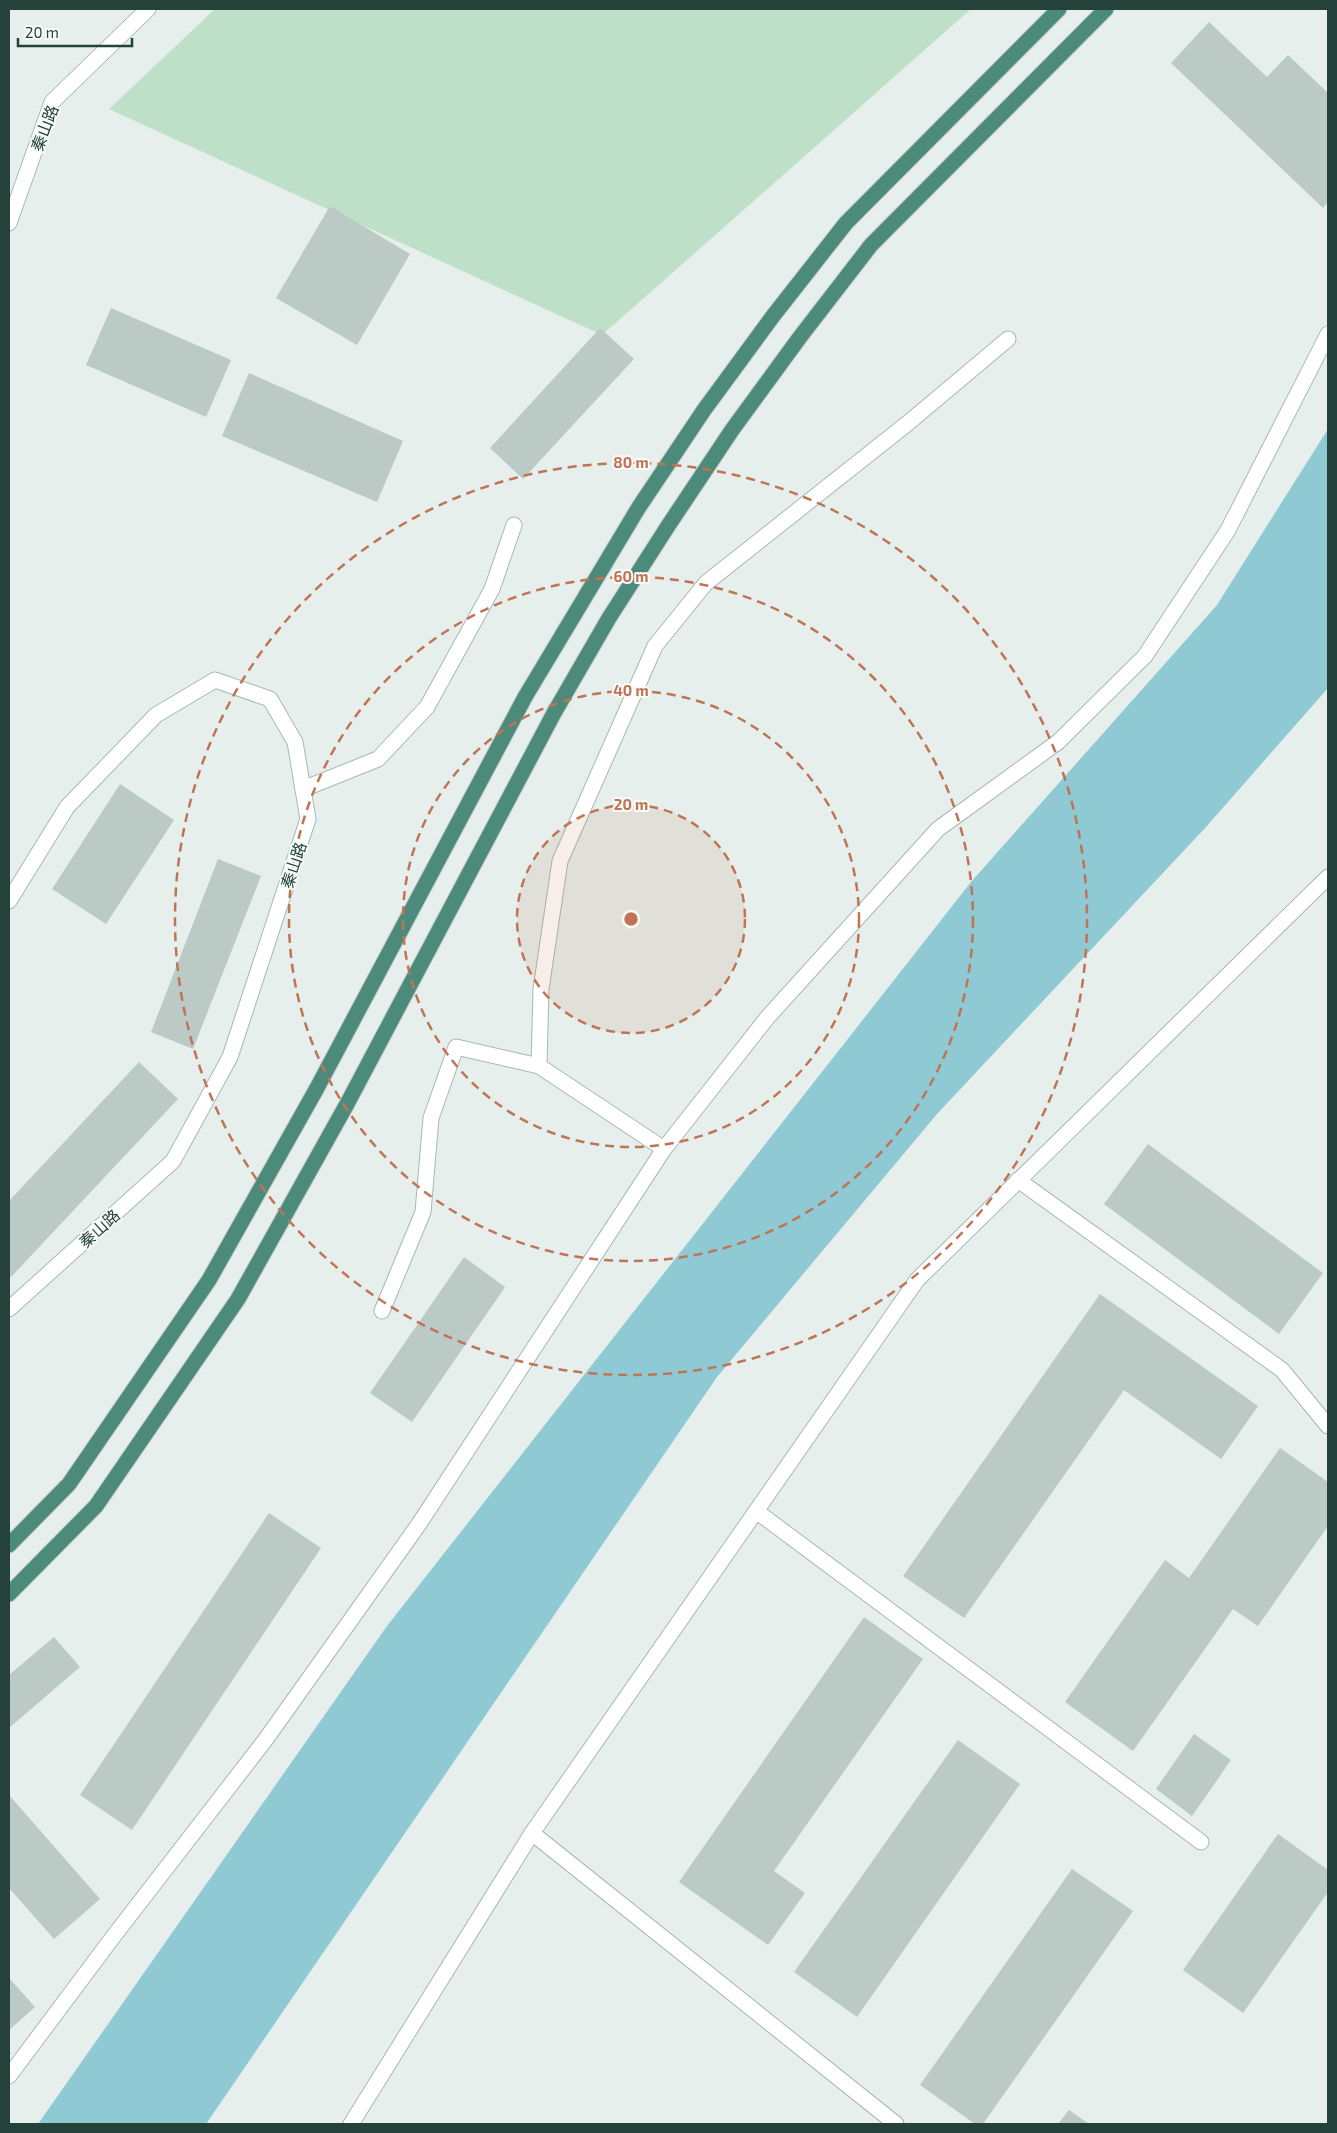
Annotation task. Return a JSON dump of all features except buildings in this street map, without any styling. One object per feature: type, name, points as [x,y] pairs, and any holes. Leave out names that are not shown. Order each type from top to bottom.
[{"type":"highway","points":[[9,1545],[69,1484],[209,1280],[317,1088],[525,696],[639,507],[704,410],[773,316],[846,223],[1059,9]]},
{"type":"highway","points":[[9,1594],[96,1506],[238,1299],[347,1104],[554,713],[609,618],[732,430],[800,336],[871,246],[1106,9]]},
{"type":"street","name":"秦山路","points":[[9,223],[52,102],[148,9]]},
{"type":"street","points":[[9,2076],[266,1739],[419,1524],[664,1149],[767,1018],[938,829],[1058,742],[1144,656],[1228,530],[1328,334]]},
{"type":"street","points":[[540,1066],[541,989],[560,861],[655,646],[706,583],[908,423],[1008,339]]},
{"type":"street","points":[[303,789],[378,759],[427,707],[492,589],[514,525]]},
{"type":"street","name":"秦山路","points":[[9,901],[67,807],[156,715],[216,680],[270,699],[295,742],[308,819],[230,1056],[173,1161],[9,1309]]},
{"type":"street","points":[[351,2124],[532,1833],[916,1280],[1328,877]]},
{"type":"street","points":[[382,1311],[423,1212],[431,1118],[456,1047],[540,1066],[664,1149]]},
{"type":"street","points":[[1018,1180],[1282,1370],[1328,1426]]},
{"type":"street","points":[[756,1511],[1201,1842]]},
{"type":"street","points":[[532,1833],[896,2124]]},
{"type":"green space","points":[[215,9],[971,9],[602,335],[109,109]]},
{"type":"water","points":[[1328,429],[1328,688],[1206,827],[937,1114],[717,1377],[206,2124],[38,2124],[387,1626],[971,882],[1217,605]]}]
